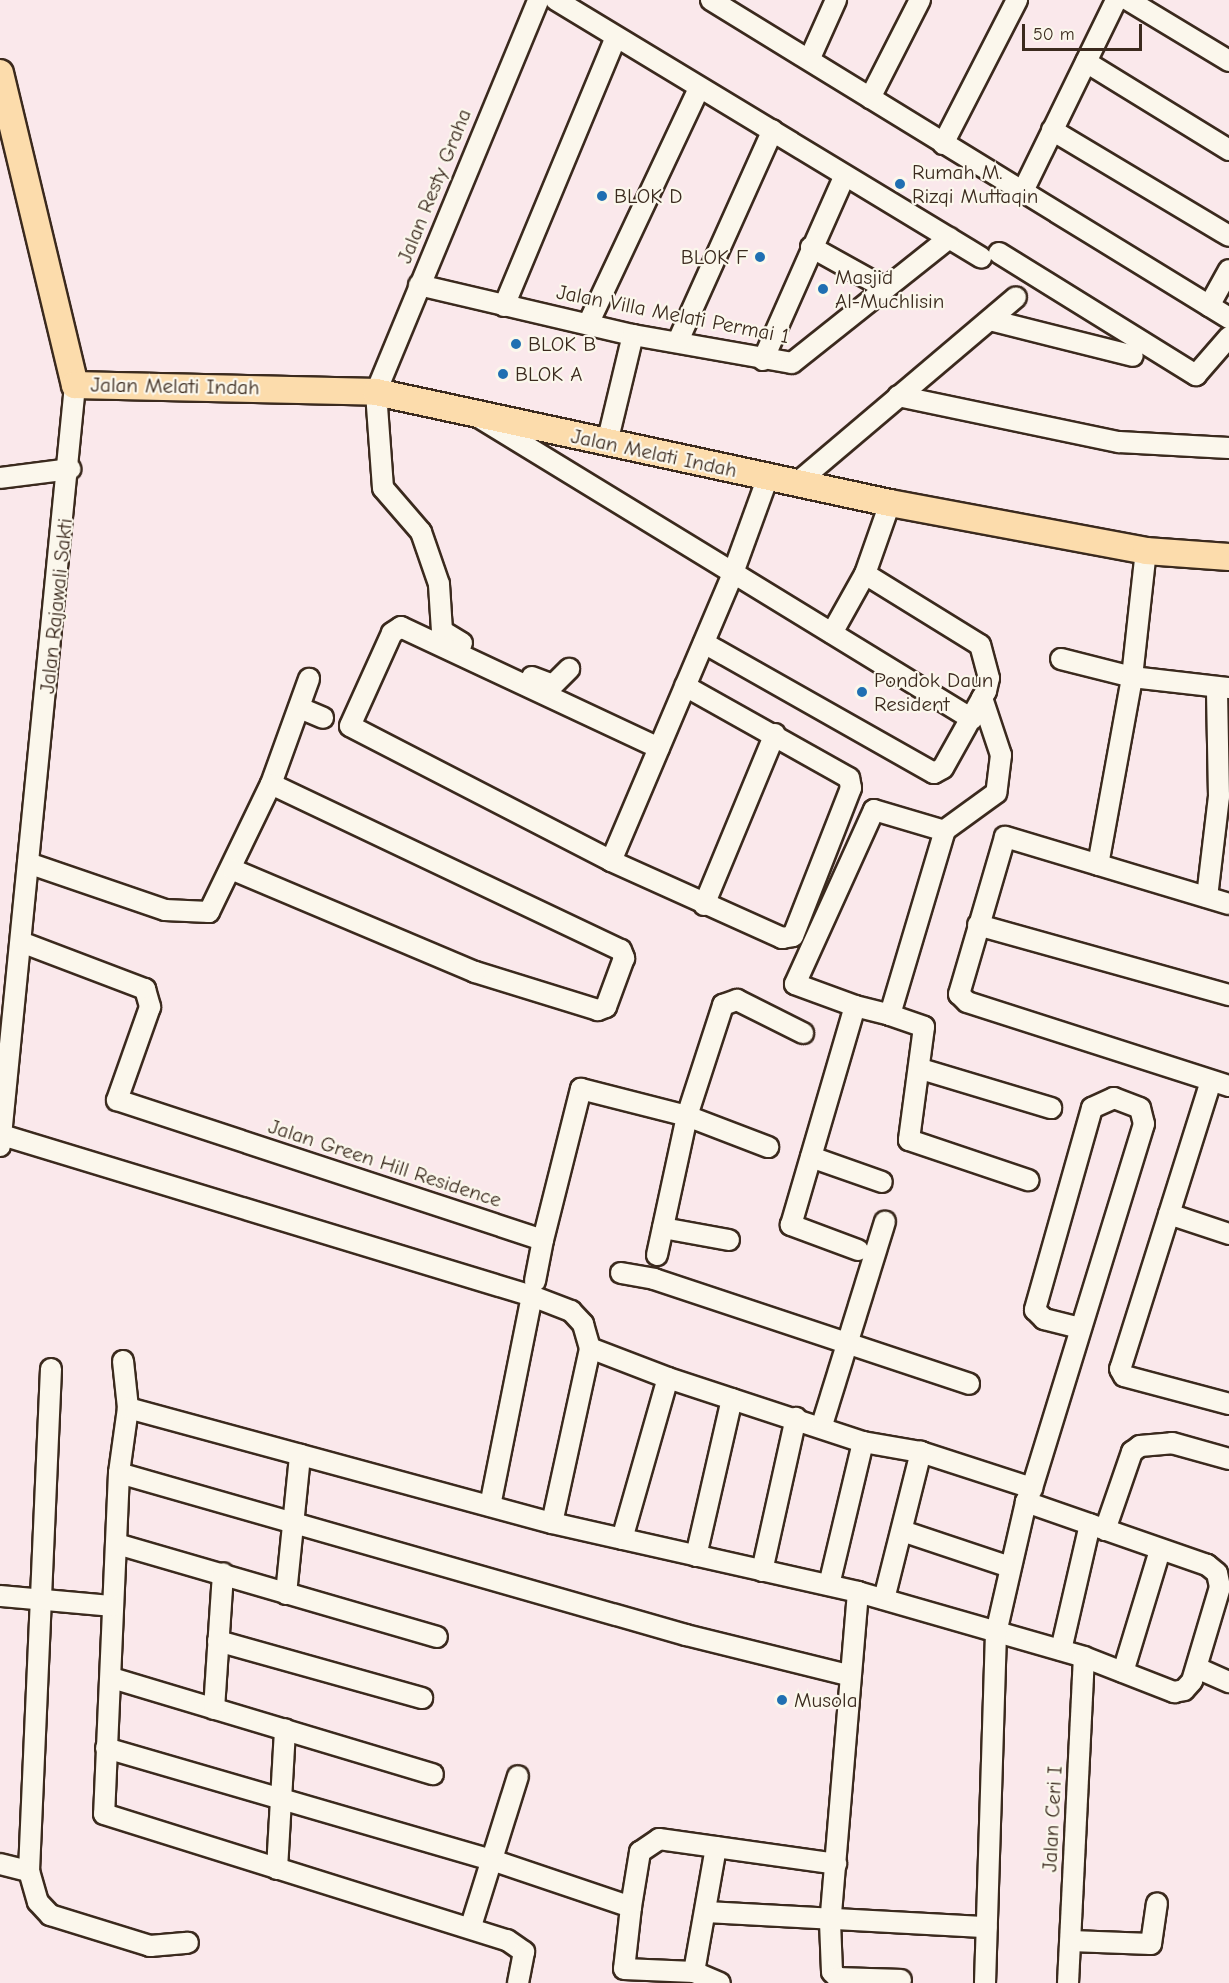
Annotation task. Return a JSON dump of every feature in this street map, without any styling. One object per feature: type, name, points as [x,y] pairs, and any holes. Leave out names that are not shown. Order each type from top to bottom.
[{"type":"main road","name":"Jalan Rajawali Sakti","points":[[0,74],[75,385]]},
{"type":"main road","name":"Jalan Melati Indah","points":[[75,385],[376,392],[477,416],[890,503],[1146,551],[1229,557]]},
{"type":"street","name":"Jalan Resty Graha","points":[[376,392],[538,0]]},
{"type":"street","points":[[556,0],[615,39],[773,130],[844,177],[949,238],[990,255],[1196,375],[1229,338]]},
{"type":"street","points":[[810,58],[836,0]]},
{"type":"street","points":[[870,98],[920,0]]},
{"type":"street","points":[[943,144],[1017,0]]},
{"type":"street","points":[[1022,193],[1116,0]]},
{"type":"street","points":[[1128,0],[1229,61]]},
{"type":"street","points":[[723,3],[943,144],[1229,318]]},
{"type":"street","points":[[504,306],[615,39]]},
{"type":"street","points":[[1086,62],[1229,150]]},
{"type":"street","points":[[589,322],[699,88]]},
{"type":"street","points":[[678,341],[773,130]]},
{"type":"street","points":[[1052,130],[1229,236]]},
{"type":"street","points":[[763,360],[811,247],[844,177]]},
{"type":"street","name":"Jalan Villa Melati Permai 1","points":[[419,285],[504,306],[589,322],[633,334],[678,341],[763,360],[792,363],[949,238]]},
{"type":"street","points":[[811,247],[885,288]]},
{"type":"street","points":[[1209,306],[1229,270]]},
{"type":"street","points":[[797,483],[1016,297]]},
{"type":"street","points":[[990,320],[1133,356]]},
{"type":"street","points":[[607,443],[633,334]]},
{"type":"street","name":"Jalan Rajawali Sakti","points":[[1,1141],[70,469],[75,385]]},
{"type":"street","points":[[376,392],[383,488],[421,532],[432,556],[442,632],[547,685],[559,684],[569,669]]},
{"type":"street","points":[[898,396],[1119,442],[1229,448]]},
{"type":"street","points":[[477,416],[972,719]]},
{"type":"street","points":[[0,478],[70,469]]},
{"type":"street","points":[[610,861],[733,573],[768,477]]},
{"type":"street","points":[[832,633],[865,574],[890,503]]},
{"type":"street","points":[[1098,865],[1132,677],[1146,551]]},
{"type":"street","points":[[704,643],[925,772],[943,768],[972,719],[989,678],[980,645],[865,574]]},
{"type":"street","points":[[659,748],[401,627],[392,633],[350,726],[610,861],[782,938],[793,936],[799,928],[851,788],[845,771],[686,686]]},
{"type":"street","points":[[1061,659],[1132,677],[1223,688],[1219,796],[1207,897]]},
{"type":"street","points":[[28,863],[189,914],[209,912],[233,870],[271,783],[309,679]]},
{"type":"street","points":[[890,1015],[945,831],[996,793],[1001,755],[982,698]]},
{"type":"street","points":[[300,708],[323,718]]},
{"type":"street","points":[[704,905],[775,734]]},
{"type":"street","points":[[233,870],[475,972],[598,1011],[606,1007],[624,958],[621,950],[271,783]]},
{"type":"street","points":[[945,831],[874,810],[795,984],[855,1006],[924,1027],[921,1069],[909,1140],[1028,1180]]},
{"type":"street","points":[[1229,904],[1011,836],[1001,838],[959,994],[962,999],[1220,1083],[1169,1214],[1120,1373],[1229,1404]]},
{"type":"street","points":[[978,926],[1229,995]]},
{"type":"street","name":"Jalan Green Hill Residence","points":[[21,942],[145,988],[150,1006],[117,1100],[543,1240]]},
{"type":"street","points":[[657,1255],[687,1116],[723,1005],[737,1000],[803,1033]]},
{"type":"street","points":[[855,1006],[791,1225],[858,1250]]},
{"type":"street","points":[[921,1069],[1051,1108]]},
{"type":"street","points":[[490,1506],[543,1240],[581,1089],[687,1116],[768,1147]]},
{"type":"street","points":[[985,1983],[996,1633],[1029,1495],[1144,1124],[1140,1108],[1114,1098],[1092,1108],[1035,1310],[1044,1319],[1080,1328]]},
{"type":"street","points":[[1,1141],[534,1289],[571,1311],[583,1324],[590,1348],[552,1523]]},
{"type":"street","points":[[811,1157],[882,1182]]},
{"type":"street","points":[[1169,1214],[1229,1234]]},
{"type":"street","points":[[822,1425],[885,1222]]},
{"type":"street","points":[[663,1228],[729,1240]]},
{"type":"street","points":[[621,1273],[654,1279],[969,1384]]},
{"type":"street","points":[[128,1408],[552,1523],[884,1599],[1084,1657],[1174,1692],[1184,1690],[1197,1668],[1222,1604],[1217,1574],[1098,1527],[1029,1495],[921,1452],[864,1442],[822,1425],[668,1378],[590,1348]]},
{"type":"street","points":[[123,1361],[128,1408],[119,1473],[112,1606],[112,1678],[103,1822],[277,1869],[471,1926],[522,1947],[518,1983]]},
{"type":"street","points":[[51,1369],[29,1871],[38,1902],[50,1915],[150,1946],[188,1943]]},
{"type":"street","points":[[622,1539],[668,1378]]},
{"type":"street","points":[[696,1556],[732,1399]]},
{"type":"street","points":[[762,1571],[796,1418]]},
{"type":"street","points":[[829,1585],[864,1442]]},
{"type":"street","points":[[1061,1650],[1098,1527],[1132,1452],[1140,1446],[1172,1443],[1229,1459]]},
{"type":"street","points":[[884,1599],[921,1452]]},
{"type":"street","points":[[286,1594],[300,1455]]},
{"type":"street","points":[[119,1473],[686,1635],[848,1674]]},
{"type":"street","points":[[902,1531],[1010,1567]]},
{"type":"street","points":[[117,1544],[223,1573],[286,1594],[436,1637]]},
{"type":"street","points":[[1123,1672],[1160,1550]]},
{"type":"street","points":[[214,1709],[223,1573]]},
{"type":"street","points":[[858,1592],[848,1674],[830,1922],[834,1979],[901,1980]]},
{"type":"street","points":[[0,1596],[112,1606]]},
{"type":"street","points":[[218,1641],[422,1698]]},
{"type":"street","name":"Jalan Ceri I","points":[[1068,1983],[1084,1657]]},
{"type":"street","points":[[1197,1668],[1229,1682]]},
{"type":"street","points":[[112,1678],[433,1774]]},
{"type":"street","points":[[277,1869],[279,1798],[285,1729]]},
{"type":"street","points":[[106,1748],[489,1859],[631,1907]]},
{"type":"street","points":[[471,1926],[489,1859],[518,1776]]},
{"type":"street","points":[[720,1983],[694,1972],[623,1976],[631,1907],[643,1845],[659,1839],[836,1864]]},
{"type":"street","points":[[694,1972],[707,1912],[716,1847]]},
{"type":"street","points":[[0,1864],[29,1871]]},
{"type":"street","points":[[1071,1941],[1151,1944],[1157,1903]]},
{"type":"street","points":[[707,1912],[830,1922],[987,1927]]},
{"type":"place","name":"Rumah M. Rizqi Muttaqin","points":[[900,184]]},
{"type":"place","name":"BLOK D","points":[[602,196]]},
{"type":"place","name":"BLOK F","points":[[760,257]]},
{"type":"place","name":"Masjid Al-Muchlisin","points":[[823,289]]},
{"type":"place","name":"BLOK B","points":[[516,344]]},
{"type":"place","name":"BLOK A","points":[[503,374]]},
{"type":"place","name":"Pondok Daun Resident","points":[[862,692]]},
{"type":"place","name":"Musola","points":[[782,1700]]}]
